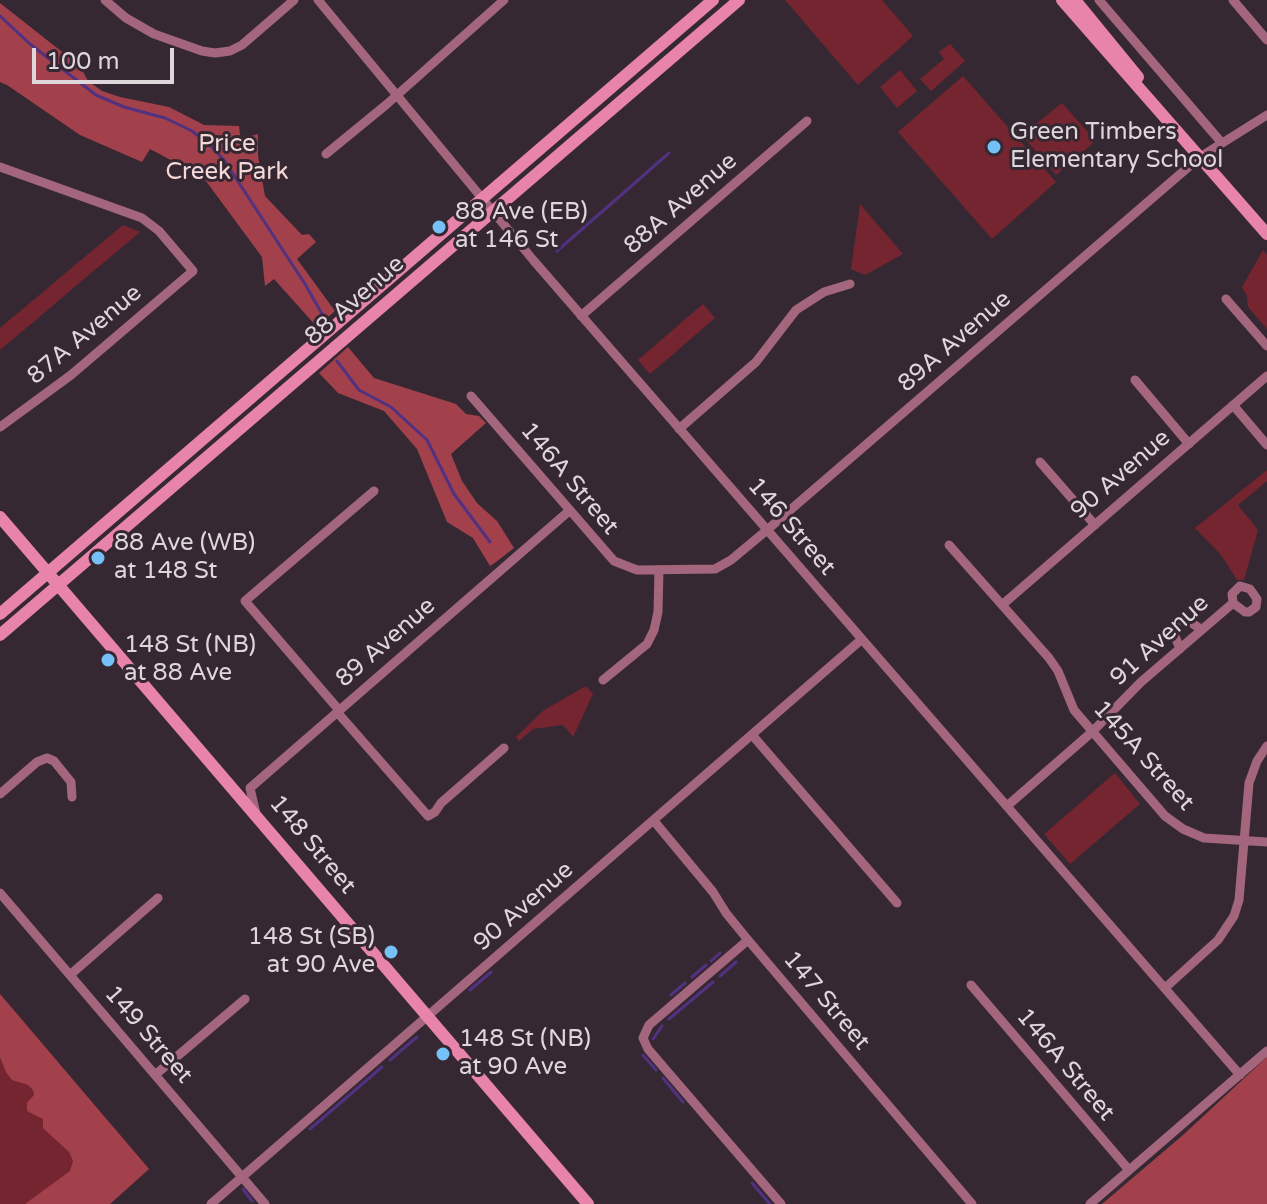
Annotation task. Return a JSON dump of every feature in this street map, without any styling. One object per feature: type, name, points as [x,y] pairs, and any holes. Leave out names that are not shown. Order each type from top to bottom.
[{"type":"main road","name":"88 Avenue","points":[[0,614],[713,0]]},
{"type":"main road","name":"88 Avenue","points":[[0,635],[739,0]]},
{"type":"main road","points":[[1062,0],[1267,234]]},
{"type":"main road","points":[[1075,0],[1195,146],[1199,156]]},
{"type":"main road","name":"148 Street","points":[[0,517],[428,1016],[583,1202]]},
{"type":"street","points":[[105,0],[135,24],[165,39],[202,51],[230,51],[248,40],[294,0]]},
{"type":"street","name":"146 Street","points":[[318,0],[581,316],[1240,1075]]},
{"type":"street","points":[[326,154],[504,0]]},
{"type":"street","points":[[1099,0],[1221,142]]},
{"type":"street","points":[[1233,0],[1267,40]]},
{"type":"street","name":"89A Avenue","points":[[659,570],[715,569],[731,560],[1199,156],[1267,115]]},
{"type":"street","name":"88A Avenue","points":[[581,316],[807,121]]},
{"type":"street","name":"87A Avenue","points":[[0,167],[137,215],[154,226],[193,271],[71,375],[0,427]]},
{"type":"street","points":[[679,429],[756,362],[796,310],[824,292],[850,284]]},
{"type":"street","points":[[1226,299],[1267,346]]},
{"type":"street","name":"90 Avenue","points":[[1002,605],[1267,376]]},
{"type":"street","points":[[1135,380],[1189,444]]},
{"type":"street","name":"146A Street","points":[[471,396],[614,561],[629,568],[659,570]]},
{"type":"street","points":[[1233,405],[1267,445]]},
{"type":"street","points":[[1040,462],[1095,525]]},
{"type":"street","points":[[374,491],[245,601],[428,816],[504,748]]},
{"type":"street","name":"89 Avenue","points":[[256,814],[250,788],[569,511]]},
{"type":"street","name":"145A Street","points":[[949,545],[1049,658],[1058,671],[1074,710],[1173,822],[1204,838],[1267,842]]},
{"type":"street","points":[[603,680],[647,644],[658,612],[659,570]]},
{"type":"street","name":"91 Avenue","points":[[1007,806],[1092,732],[1141,682],[1233,603]]},
{"type":"street","points":[[1180,649],[1172,629],[1177,621],[1186,619],[1202,630]]},
{"type":"street","name":"90 Avenue","points":[[211,1204],[862,639]]},
{"type":"street","points":[[753,736],[897,903]]},
{"type":"street","points":[[1165,988],[1218,940],[1230,924],[1239,900],[1251,776],[1267,746]]},
{"type":"street","points":[[0,794],[37,762],[47,758],[54,761],[71,782],[72,797]]},
{"type":"street","name":"147 Street","points":[[654,821],[748,940],[972,1204]]},
{"type":"street","name":"149 Street","points":[[0,893],[265,1204]]},
{"type":"street","points":[[70,975],[158,898]]},
{"type":"street","points":[[748,940],[649,1025],[643,1038],[648,1049],[781,1204]]},
{"type":"street","name":"146A Street","points":[[971,985],[1129,1170]]},
{"type":"street","points":[[155,1075],[245,999]]},
{"type":"street","points":[[1090,1204],[1267,1051]]},
{"type":"shaded area","points":[[785,0],[882,0],[913,36],[858,85]]},
{"type":"shaded area","points":[[950,44],[965,61],[931,91],[920,79],[944,59],[939,52]]},
{"type":"shaded area","points":[[900,70],[917,91],[897,108],[880,87]]},
{"type":"shaded area","points":[[963,76],[1056,182],[992,239],[898,132]]},
{"type":"shaded area","points":[[1062,103],[1093,138],[1093,143],[1056,175],[1022,135]]},
{"type":"shaded area","points":[[860,204],[903,254],[865,275],[851,269]]},
{"type":"shaded area","points":[[123,225],[140,232],[0,350],[0,328]]},
{"type":"shaded area","points":[[1263,250],[1267,255],[1267,329],[1248,307],[1242,287]]},
{"type":"shaded area","points":[[703,304],[715,318],[650,374],[638,360]]},
{"type":"shaded area","points":[[1267,470],[1267,481],[1238,505],[1258,530],[1244,580],[1237,580],[1222,556],[1195,528]]},
{"type":"shaded area","points":[[586,686],[593,694],[573,737],[563,725],[533,729],[519,741],[516,737],[544,710]]},
{"type":"shaded area","points":[[1115,773],[1140,804],[1070,864],[1044,834]]},
{"type":"shaded area","points":[[0,994],[149,1169],[110,1204],[0,1204]]},
{"type":"green space","name":"Price Creek Park","points":[[0,3],[80,66],[88,81],[102,91],[169,107],[204,125],[239,126],[240,135],[244,138],[258,134],[258,156],[265,196],[302,235],[309,234],[316,242],[297,259],[335,311],[317,327],[274,279],[265,286],[262,257],[203,177],[150,149],[142,162],[80,135],[0,82]]},
{"type":"green space","points":[[348,347],[374,378],[456,404],[466,414],[479,416],[486,423],[451,454],[462,481],[477,503],[497,521],[514,548],[496,562],[490,566],[473,538],[447,522],[417,449],[384,411],[338,393],[319,373]]},
{"type":"green space","points":[[0,994],[149,1169],[110,1204],[25,1204],[70,1171],[73,1161],[69,1152],[43,1128],[43,1119],[27,1111],[33,1090],[12,1080],[6,1072],[0,1057]]},
{"type":"green space","points":[[1267,1057],[1267,1204],[1102,1204],[1183,1135]]},
{"type":"waterway","points":[[0,16],[30,44],[96,95],[124,107],[165,118],[192,131],[210,145],[224,160],[322,314]]},
{"type":"waterway","points":[[557,251],[669,153]]},
{"type":"waterway","points":[[337,361],[359,390],[391,407],[427,440],[454,494],[490,542]]},
{"type":"waterway","points":[[711,961],[720,953]]},
{"type":"waterway","points":[[720,976],[736,962]]},
{"type":"waterway","points":[[692,977],[706,965]]},
{"type":"waterway","points":[[470,990],[491,972]]},
{"type":"waterway","points":[[669,1019],[713,982]]},
{"type":"waterway","points":[[671,995],[685,983]]},
{"type":"waterway","points":[[653,1039],[662,1026]]},
{"type":"waterway","points":[[390,1060],[417,1037]]},
{"type":"waterway","points":[[643,1055],[656,1070]]},
{"type":"waterway","points":[[310,1129],[382,1067]]},
{"type":"waterway","points":[[663,1078],[683,1102]]},
{"type":"waterway","points":[[752,1183],[770,1204]]},
{"type":"waterway","points":[[243,1189],[252,1201]]},
{"type":"place","name":"Green Timbers Elementary School","points":[[994,147]]},
{"type":"place","name":"88 Ave (EB) at 146 St","points":[[439,227]]},
{"type":"place","name":"88 Ave (WB) at 148 St","points":[[98,558]]},
{"type":"place","name":"148 St (NB) at 88 Ave","points":[[108,660]]},
{"type":"place","name":"148 St (SB) at 90 Ave","points":[[391,952]]},
{"type":"place","name":"148 St (NB) at 90 Ave","points":[[443,1054]]}]
